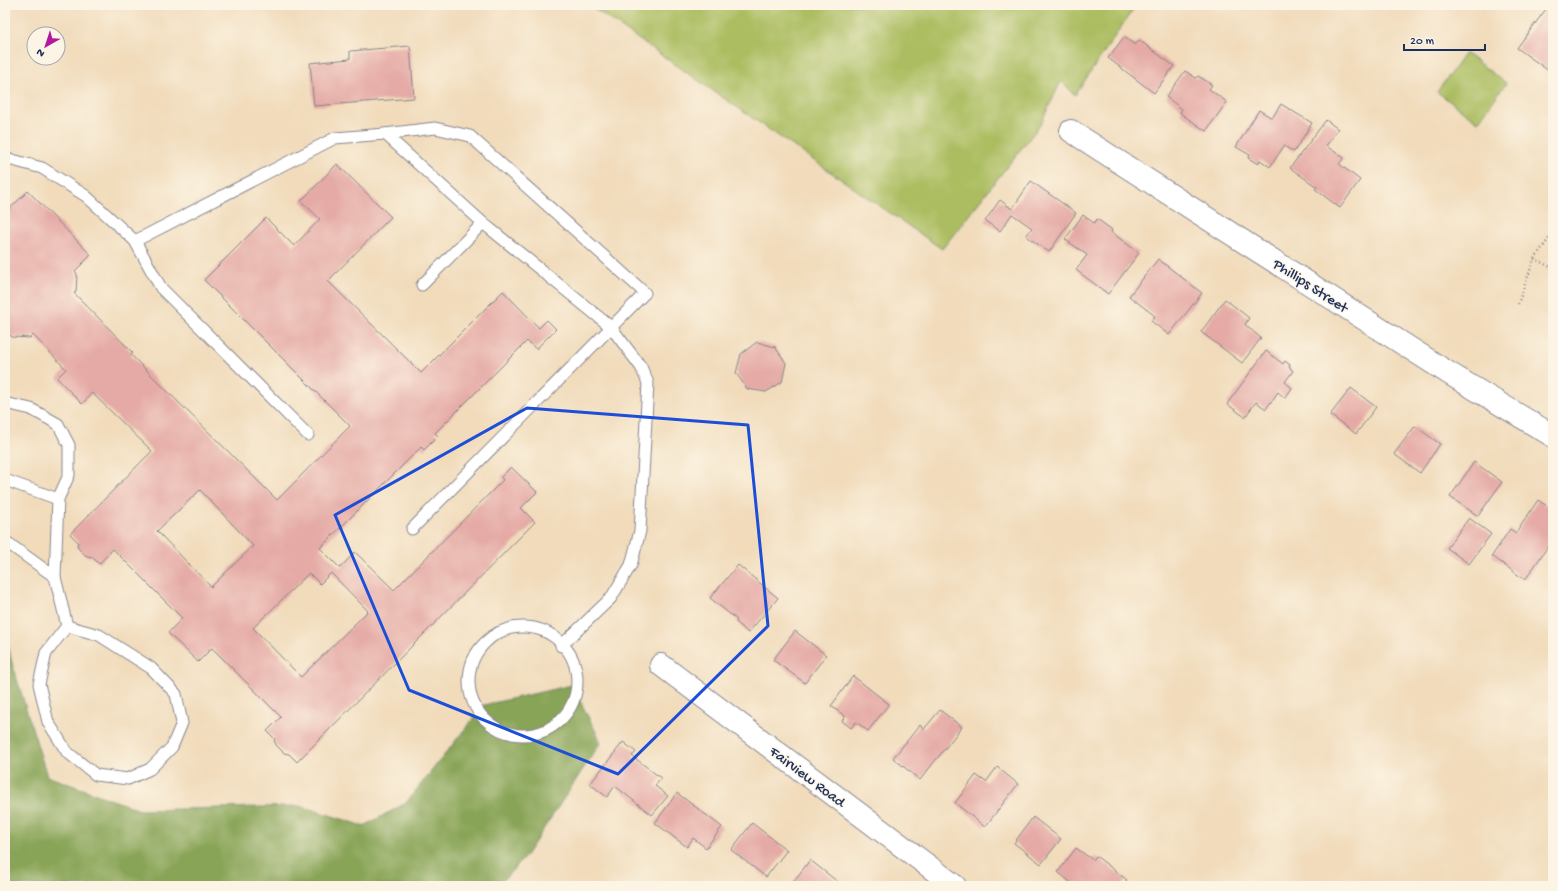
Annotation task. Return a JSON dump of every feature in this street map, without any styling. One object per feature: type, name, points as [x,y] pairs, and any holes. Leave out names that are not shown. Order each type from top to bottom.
[{"type":"street","name":"Phillips Street","points":[[1071,131],[1447,372],[1553,436]]},
{"type":"street","name":"Fairview Road","points":[[661,665],[955,886]]},
{"type":"lane","points":[[135,240],[334,138],[435,128],[470,136],[645,293],[412,529]]},
{"type":"lane","points":[[384,134],[483,223],[611,327],[641,368],[648,383],[640,531],[631,565],[611,598],[561,646]]},
{"type":"lane","points":[[5,158],[42,168],[86,196],[135,240],[161,288],[308,435]]},
{"type":"lane","points":[[422,285],[483,223]]},
{"type":"lane","points":[[5,403],[31,409],[58,424],[69,445],[69,475],[58,498],[55,577],[67,626]]},
{"type":"lane","points":[[5,480],[58,498]]},
{"type":"lane","points":[[5,541],[55,577]]},
{"type":"lane","points":[[67,626],[99,635],[106,639],[151,668],[176,694],[182,723],[172,747],[150,769],[128,779],[96,775],[67,752],[48,722],[39,684],[46,654],[67,626]]},
{"type":"lane","points":[[516,626],[533,627],[550,633],[561,646],[573,659],[578,677],[575,696],[567,713],[563,717],[554,725],[537,733],[519,734],[501,730],[485,719],[474,704],[469,688],[470,671],[475,654],[486,641],[500,631],[516,626]]},
{"type":"path","points":[[1518,304],[1534,259],[1553,233]]},
{"type":"path","points":[[1534,259],[1553,268]]},
{"type":"highlighted area","points":[[527,408],[748,425],[768,626],[618,774],[409,690],[335,515]]},
{"type":"green space","points":[[589,5],[1136,5],[1075,95],[1061,81],[1040,125],[942,249]]},
{"type":"green space","points":[[1465,53],[1506,83],[1478,122],[1437,92]]},
{"type":"green space","points":[[5,630],[12,663],[47,776],[140,810],[301,806],[364,826],[406,803],[484,705],[572,685],[601,742],[525,857],[498,886],[5,886]]},
{"type":"building","points":[[1549,5],[1553,5],[1553,74],[1517,48]]},
{"type":"building","points":[[1124,37],[1135,45],[1139,40],[1174,66],[1154,93],[1108,58]]},
{"type":"building","points":[[410,46],[414,98],[314,106],[310,63],[350,59],[350,51]]},
{"type":"building","points":[[1185,71],[1196,78],[1198,76],[1200,77],[1212,85],[1209,89],[1227,102],[1206,131],[1180,113],[1182,109],[1166,97]]},
{"type":"building","points":[[1281,104],[1312,123],[1294,152],[1284,146],[1270,167],[1260,160],[1258,164],[1248,158],[1250,155],[1236,147],[1259,110],[1272,118]]},
{"type":"building","points":[[1326,120],[1338,129],[1326,146],[1344,158],[1339,164],[1360,180],[1340,208],[1315,189],[1317,187],[1290,168]]},
{"type":"building","points":[[337,164],[391,217],[328,281],[421,373],[503,291],[539,328],[547,320],[556,329],[536,349],[527,341],[435,433],[438,436],[424,450],[421,447],[320,548],[340,568],[355,552],[394,590],[503,480],[501,477],[511,467],[537,492],[521,508],[535,522],[297,762],[276,745],[275,739],[267,731],[281,717],[212,648],[198,662],[168,633],[182,618],[113,549],[99,564],[91,556],[85,555],[77,547],[78,542],[70,534],[152,451],[92,393],[82,404],[57,378],[66,369],[33,335],[30,338],[12,337],[10,335],[5,340],[5,213],[28,191],[91,255],[75,271],[77,274],[76,292],[74,293],[133,353],[131,355],[277,500],[350,426],[204,280],[266,218],[294,246],[320,219],[301,201]],"holes":[[[200,490],[253,546],[211,587],[157,531]],[[309,573],[320,584],[331,573],[368,611],[301,677],[253,628]]]},
{"type":"building","points":[[1031,181],[1076,213],[1049,252],[1026,236],[1032,228],[1012,214],[1000,231],[985,221],[1000,200],[1012,209]]},
{"type":"building","points":[[1083,215],[1094,223],[1097,219],[1111,229],[1111,232],[1139,253],[1108,294],[1076,270],[1087,255],[1065,239]]},
{"type":"building","points":[[1158,259],[1202,293],[1169,335],[1151,321],[1155,316],[1129,296]]},
{"type":"building","points":[[1225,299],[1249,318],[1245,325],[1261,338],[1242,363],[1201,332]]},
{"type":"building","points":[[757,342],[775,347],[786,363],[782,382],[766,392],[747,389],[736,373],[741,354]]},
{"type":"building","points":[[1266,351],[1283,364],[1285,361],[1290,365],[1289,367],[1293,371],[1285,382],[1292,388],[1285,398],[1278,392],[1266,409],[1256,402],[1245,417],[1227,404]]},
{"type":"building","points":[[1351,388],[1376,407],[1356,434],[1330,415]]},
{"type":"building","points":[[1415,426],[1440,444],[1420,473],[1394,454]]},
{"type":"building","points":[[1474,462],[1502,482],[1478,516],[1450,497]]},
{"type":"building","points":[[1538,500],[1553,510],[1553,539],[1525,580],[1492,556],[1510,529],[1516,533]]},
{"type":"building","points":[[1469,518],[1491,534],[1469,564],[1447,548]]},
{"type":"building","points":[[738,565],[778,598],[748,633],[736,622],[737,620],[710,598]]},
{"type":"building","points":[[795,631],[826,655],[805,683],[773,660]]},
{"type":"building","points":[[853,676],[889,704],[868,731],[856,722],[851,728],[842,721],[845,716],[831,706]]},
{"type":"building","points":[[940,710],[962,727],[920,780],[893,758],[920,725],[924,729]]},
{"type":"building","points":[[623,742],[636,752],[632,756],[661,778],[655,786],[668,796],[652,815],[615,786],[607,797],[590,784]]},
{"type":"building","points":[[997,767],[1018,784],[985,827],[955,803],[976,775],[986,782]]},
{"type":"building","points":[[677,793],[722,827],[706,848],[693,838],[687,847],[655,823]]},
{"type":"building","points":[[1033,817],[1061,839],[1041,864],[1014,843]]},
{"type":"building","points":[[752,823],[787,850],[766,877],[731,850]]},
{"type":"building","points":[[1076,848],[1093,860],[1096,856],[1127,880],[1122,886],[1075,886],[1058,872]]},
{"type":"building","points":[[810,860],[838,882],[834,886],[790,886]]}]
